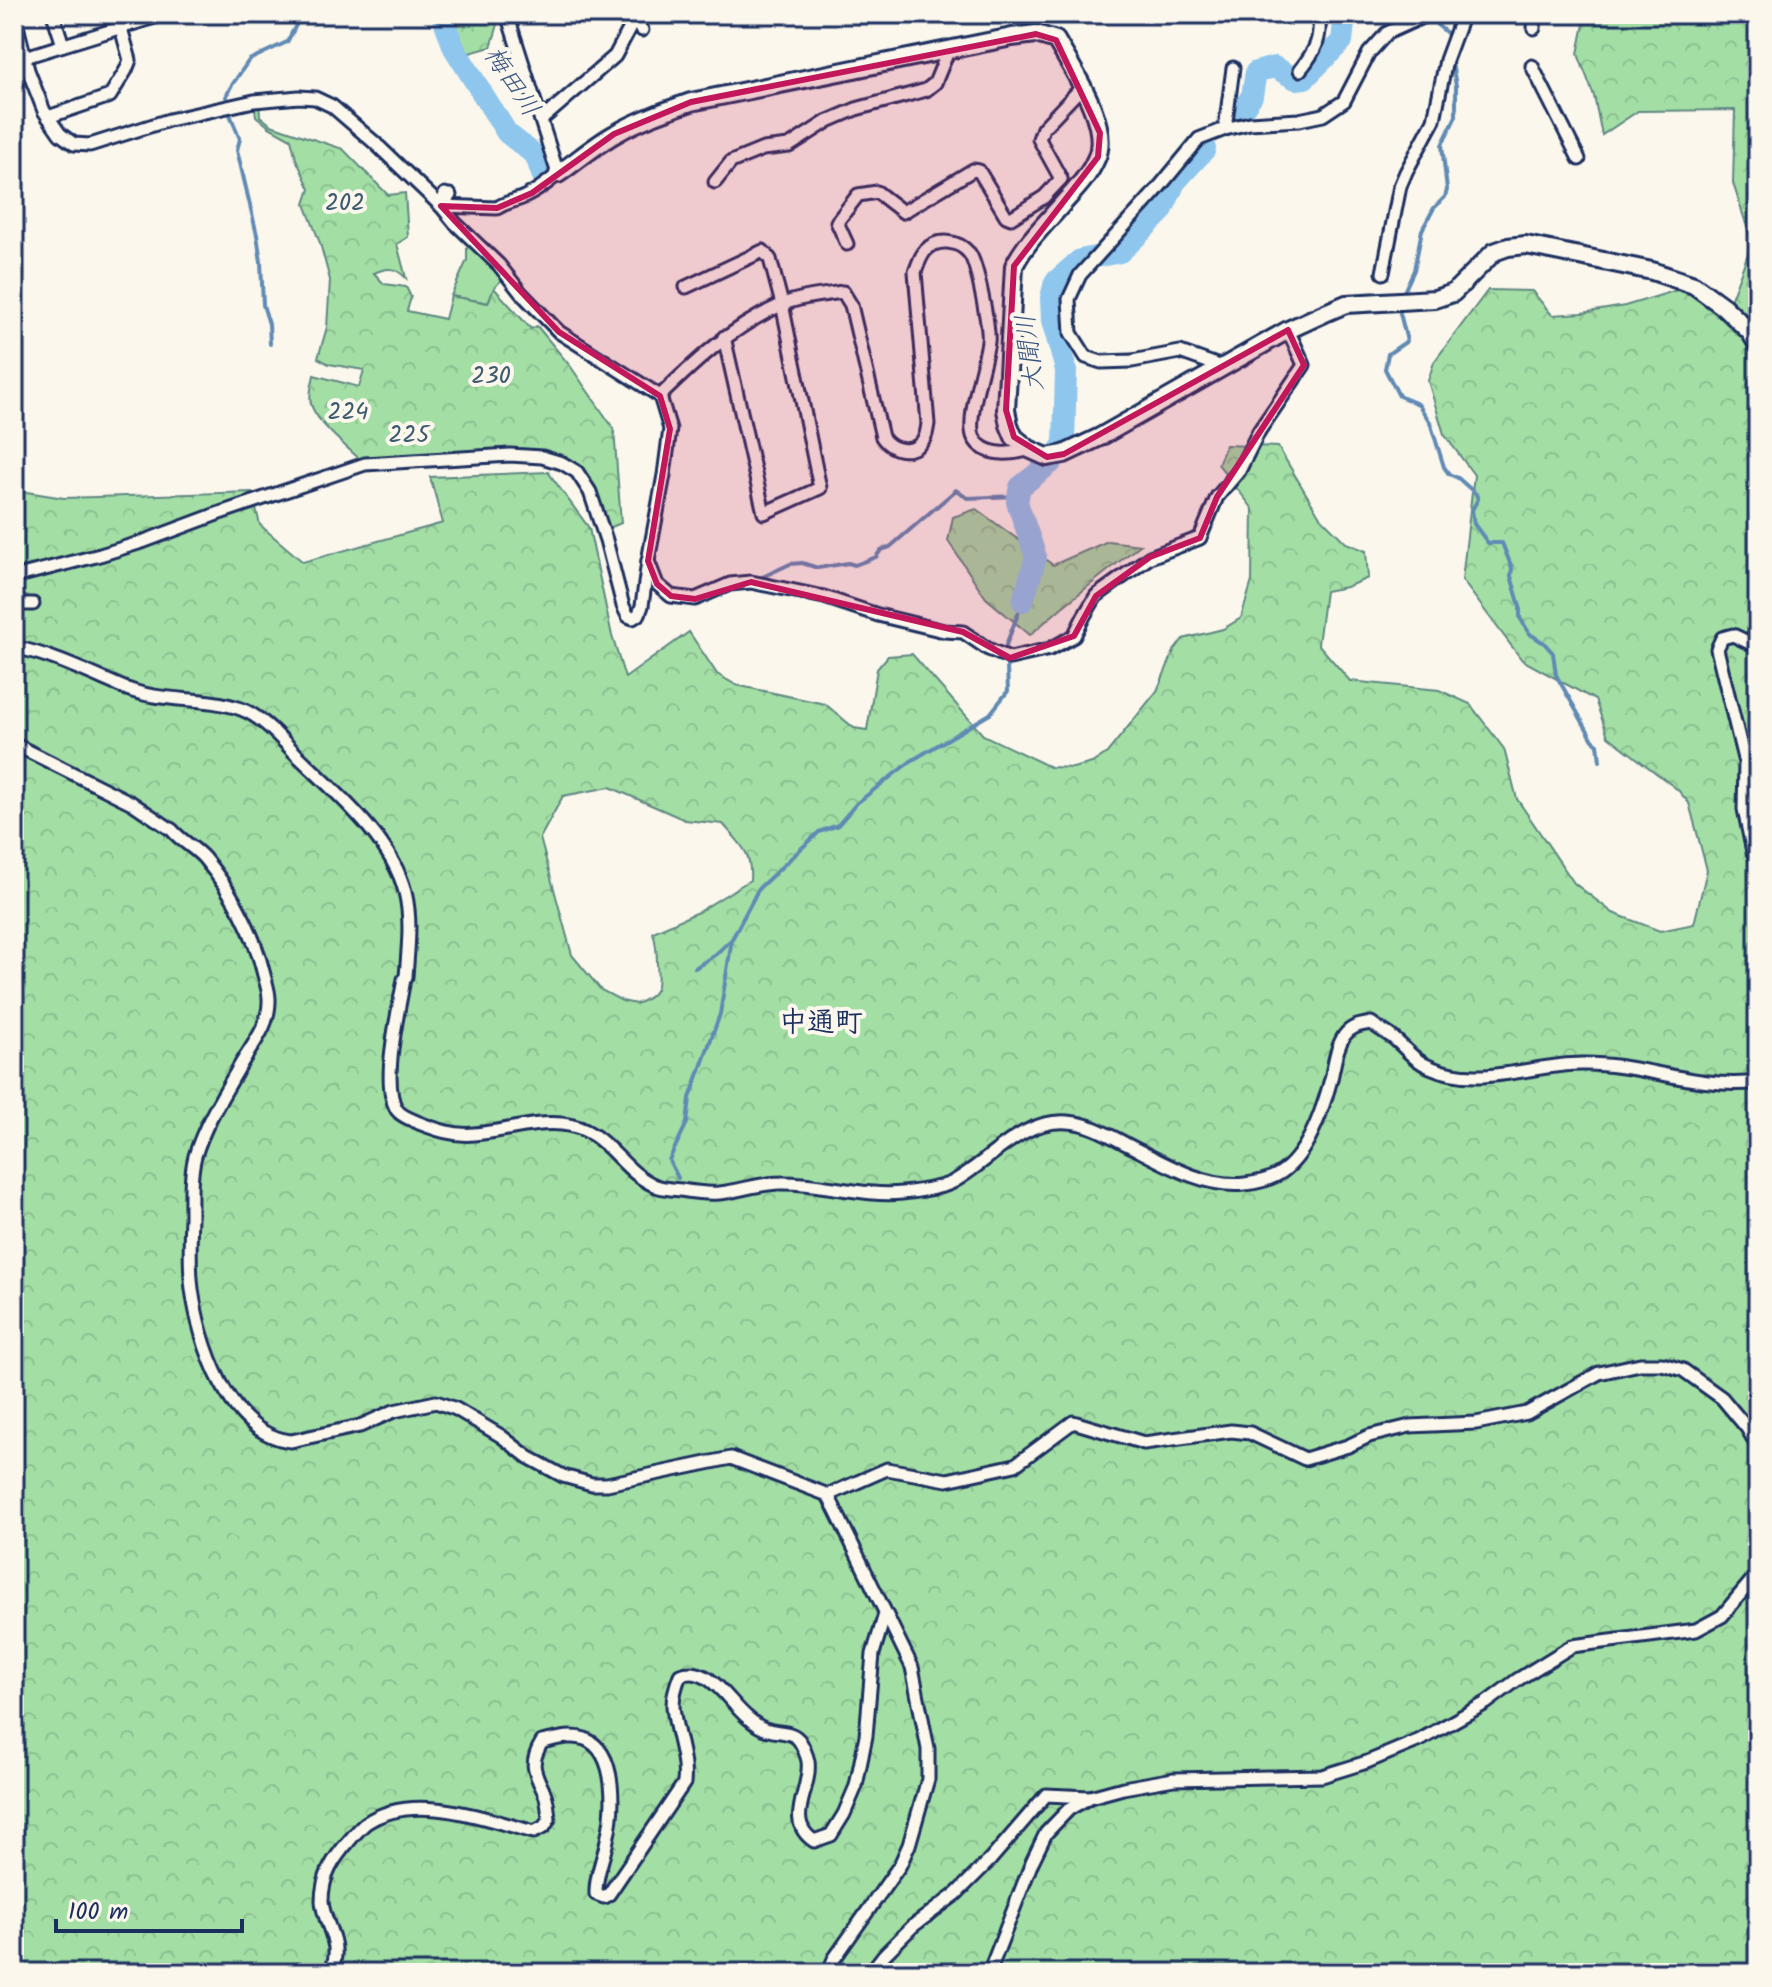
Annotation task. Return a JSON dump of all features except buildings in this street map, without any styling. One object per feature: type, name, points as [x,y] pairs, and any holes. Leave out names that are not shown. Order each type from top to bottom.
[{"type":"street","points":[[14,14],[44,111],[60,134],[74,144],[90,145],[169,120],[254,101],[326,98],[410,181],[471,210],[497,208],[532,193],[614,134],[691,102],[1024,35],[1044,35],[1056,40],[1095,115],[1100,133],[1098,157],[1077,188],[1023,248],[1014,266],[1006,410],[1014,437],[1029,449],[1055,455],[1100,437],[1288,330],[1346,304],[1435,299],[1453,293],[1494,252],[1508,247],[1526,245],[1652,271],[1694,285],[1724,307],[1750,332],[1758,345]]},
{"type":"street","points":[[53,14],[63,45]]},
{"type":"street","points":[[48,117],[110,96],[130,60],[117,14]]},
{"type":"street","points":[[25,57],[155,17],[156,14]]},
{"type":"street","points":[[507,14],[558,174]]},
{"type":"street","points":[[1300,70],[1314,54],[1320,29],[1319,14]]},
{"type":"street","points":[[1383,273],[1400,186],[1434,120],[1446,60],[1463,14]]},
{"type":"street","points":[[1534,28],[1535,14]]},
{"type":"street","points":[[1222,367],[1180,352],[1132,361],[1101,362],[1086,357],[1071,333],[1069,299],[1080,275],[1199,139],[1250,123],[1323,115],[1344,101],[1369,53],[1387,33],[1426,15]]},
{"type":"street","points":[[541,120],[615,56],[635,19]]},
{"type":"street","points":[[715,182],[731,162],[763,149],[789,146],[828,121],[856,109],[926,90],[935,83],[949,49]]},
{"type":"street","points":[[1532,66],[1579,159]]},
{"type":"street","points":[[1225,129],[1233,68]]},
{"type":"street","points":[[847,244],[837,222],[858,195],[877,192],[903,212],[973,170],[979,171],[1006,216],[1011,218],[1044,197],[1061,179],[1039,139],[1043,128],[1082,87]]},
{"type":"street","points":[[14,577],[142,542],[365,464],[510,455],[542,457],[577,472],[590,492],[623,606],[628,616],[633,618],[639,614],[670,429],[660,396],[559,332],[521,293],[500,264],[469,239],[445,198]]},
{"type":"street","points":[[660,396],[724,337],[782,304],[843,292],[851,305],[882,437],[888,446],[910,449],[925,438],[928,424],[915,272],[925,251],[934,243],[949,241],[970,253],[977,270],[988,340],[970,429],[975,441],[997,453],[1007,455],[1029,449]]},
{"type":"street","points":[[686,287],[763,251],[770,259],[820,488],[764,513],[724,337]]},
{"type":"street","points":[[648,561],[657,584],[671,596],[695,599],[730,584],[751,582],[824,597],[904,622],[963,632],[988,649],[1010,658],[1050,649],[1074,636],[1096,596],[1150,557],[1200,538],[1217,497],[1239,471],[1259,431],[1304,365],[1288,330]]},
{"type":"street","points":[[14,604],[33,604]]},
{"type":"street","points":[[1758,647],[1733,635],[1722,638],[1717,649],[1745,763],[1744,809],[1758,862]]},
{"type":"street","points":[[14,647],[42,653],[125,688],[176,700],[224,704],[245,710],[269,728],[358,814],[386,853],[405,891],[409,922],[406,977],[391,1044],[391,1086],[396,1108],[404,1116],[436,1130],[458,1134],[541,1124],[581,1128],[599,1138],[633,1172],[660,1188],[718,1193],[778,1183],[901,1193],[949,1184],[1035,1127],[1065,1122],[1093,1126],[1165,1164],[1206,1180],[1245,1184],[1274,1177],[1287,1168],[1303,1149],[1325,1102],[1344,1036],[1355,1026],[1371,1023],[1430,1068],[1463,1076],[1495,1075],[1578,1063],[1616,1065],[1713,1083],[1758,1082]]},
{"type":"street","points":[[14,744],[132,803],[172,830],[201,855],[227,888],[257,948],[269,998],[266,1021],[254,1047],[245,1057],[209,1120],[195,1157],[191,1182],[192,1289],[205,1347],[223,1387],[244,1416],[263,1432],[280,1440],[291,1441],[360,1426],[394,1411],[436,1402],[456,1409],[501,1436],[528,1457],[563,1476],[592,1484],[607,1484],[731,1458],[828,1495],[912,1667],[928,1749],[928,1779],[909,1845],[900,1865],[834,1959],[828,1973]]},
{"type":"street","points":[[828,1495],[887,1469],[947,1480],[1015,1465],[1073,1422],[1144,1443],[1231,1431],[1250,1433],[1305,1459],[1369,1436],[1410,1426],[1476,1423],[1527,1413],[1599,1373],[1640,1364],[1662,1364],[1683,1370],[1722,1398],[1758,1447]]},
{"type":"street","points":[[991,1973],[1032,1862],[1046,1833],[1069,1809],[1090,1797],[1174,1779],[1322,1776],[1367,1762],[1420,1740],[1486,1703],[1572,1646],[1696,1630],[1722,1616],[1758,1573]]},
{"type":"street","points":[[331,1973],[336,1953],[322,1902],[327,1871],[363,1825],[379,1816],[413,1809],[453,1810],[534,1832],[544,1827],[549,1819],[545,1794],[538,1784],[533,1759],[542,1742],[570,1736],[585,1739],[597,1747],[606,1761],[611,1787],[611,1818],[595,1885],[596,1894],[604,1897],[609,1894],[684,1783],[686,1769],[673,1706],[680,1675],[687,1672],[709,1678],[755,1724],[797,1738],[808,1760],[807,1781],[798,1816],[805,1834],[814,1841],[831,1835],[856,1786],[862,1759],[873,1654],[885,1614]]},
{"type":"street","points":[[870,1973],[913,1926],[956,1894],[991,1859],[1046,1795],[1090,1797]]},
{"type":"highlighted area","points":[[1036,34],[1056,40],[1100,133],[1098,157],[1014,266],[1006,410],[1014,437],[1047,457],[1064,454],[1288,330],[1304,365],[1217,497],[1200,538],[1150,557],[1096,596],[1074,636],[1010,658],[963,632],[751,582],[695,599],[671,596],[657,584],[648,561],[670,429],[660,396],[559,332],[441,206],[497,208],[532,193],[614,134],[691,102]]},
{"type":"green space","points":[[452,14],[494,14],[497,28],[491,47],[466,54]]},
{"type":"green space","points":[[1586,14],[1758,14],[1758,1973],[14,1973],[14,490],[64,498],[252,492],[260,525],[303,562],[443,523],[430,477],[548,472],[589,528],[612,636],[625,678],[689,632],[717,674],[736,685],[825,704],[854,728],[867,730],[877,669],[888,656],[912,654],[983,735],[1050,767],[1073,768],[1092,763],[1107,753],[1157,691],[1174,651],[1183,639],[1223,629],[1241,618],[1252,581],[1253,509],[1218,464],[1226,445],[1278,447],[1320,517],[1346,543],[1366,551],[1368,578],[1325,591],[1318,644],[1350,681],[1439,690],[1470,704],[1504,749],[1517,799],[1574,883],[1613,913],[1660,931],[1694,924],[1707,870],[1689,803],[1678,790],[1608,736],[1595,700],[1522,660],[1462,580],[1474,475],[1444,434],[1428,381],[1434,362],[1488,290],[1532,291],[1552,315],[1625,306],[1684,288],[1730,301],[1752,243],[1733,183],[1735,110],[1638,111],[1602,135],[1594,96],[1578,54]],"holes":[[[610,787],[685,820],[723,824],[747,855],[750,880],[698,912],[653,932],[658,972],[656,989],[636,1004],[622,1001],[601,990],[572,955],[540,838],[563,796]]]},
{"type":"green space","points":[[254,101],[259,101],[260,116],[271,125],[343,149],[388,195],[405,193],[408,237],[397,244],[406,278],[391,269],[374,273],[384,284],[406,287],[411,297],[407,311],[445,319],[451,296],[488,303],[494,288],[531,329],[537,326],[571,367],[614,429],[621,523],[602,531],[577,472],[542,457],[365,464],[321,422],[311,403],[314,375],[359,387],[364,370],[329,364],[318,358],[327,327],[330,280],[305,204],[310,189],[296,159],[291,139],[256,116]]},
{"type":"green space","points":[[467,241],[503,278],[494,288],[489,303],[451,296],[467,260]]},
{"type":"green space","points":[[976,509],[1053,565],[1108,541],[1140,545],[1030,635],[986,598],[948,541],[953,517]]},
{"type":"waterway","points":[[226,97],[249,60],[287,42],[302,14]]},
{"type":"waterway","name":"梅田川","points":[[442,14],[454,48],[507,133],[536,156],[542,174]]},
{"type":"waterway","name":"大聞川","points":[[1241,111],[1252,96],[1256,72],[1274,67],[1296,79],[1305,78],[1342,41],[1345,14]]},
{"type":"waterway","points":[[1432,16],[1447,33],[1449,40]]},
{"type":"waterway","points":[[1402,296],[1414,270],[1422,230],[1447,190],[1442,145],[1456,116],[1456,86],[1451,57]]},
{"type":"waterway","points":[[229,112],[240,139],[237,150],[257,235],[270,344]]},
{"type":"waterway","name":"大聞川","points":[[1023,601],[1036,557],[1017,502],[1020,487],[1052,462],[1064,443],[1066,370],[1052,320],[1051,298],[1055,282],[1080,260],[1120,252],[1162,211],[1175,182],[1205,149]]},
{"type":"waterway","points":[[1398,305],[1407,341],[1388,354],[1385,369],[1399,396],[1418,404],[1430,422],[1449,474],[1476,494],[1478,499],[1472,510],[1474,524],[1488,543],[1502,543],[1512,568],[1520,618],[1530,634],[1553,653],[1556,675],[1598,744],[1600,761]]},
{"type":"waterway","points":[[756,580],[790,564],[802,563],[818,568],[848,563],[855,565],[876,557],[956,490],[967,498],[1018,496]]},
{"type":"waterway","points":[[678,1178],[669,1160],[687,1123],[690,1098],[720,1014],[732,939],[759,888],[819,832],[838,825],[857,803],[911,761],[990,714],[1008,691],[1006,645],[1023,601]]},
{"type":"waterway","points":[[695,968],[731,940]]},
{"type":"district","name":"中通町","points":[[821,1023]]},
{"type":"park label","name":"202","points":[[345,203]]},
{"type":"park label","name":"230","points":[[491,376]]},
{"type":"park label","name":"224","points":[[348,412]]},
{"type":"park label","name":"225","points":[[409,435]]}]
